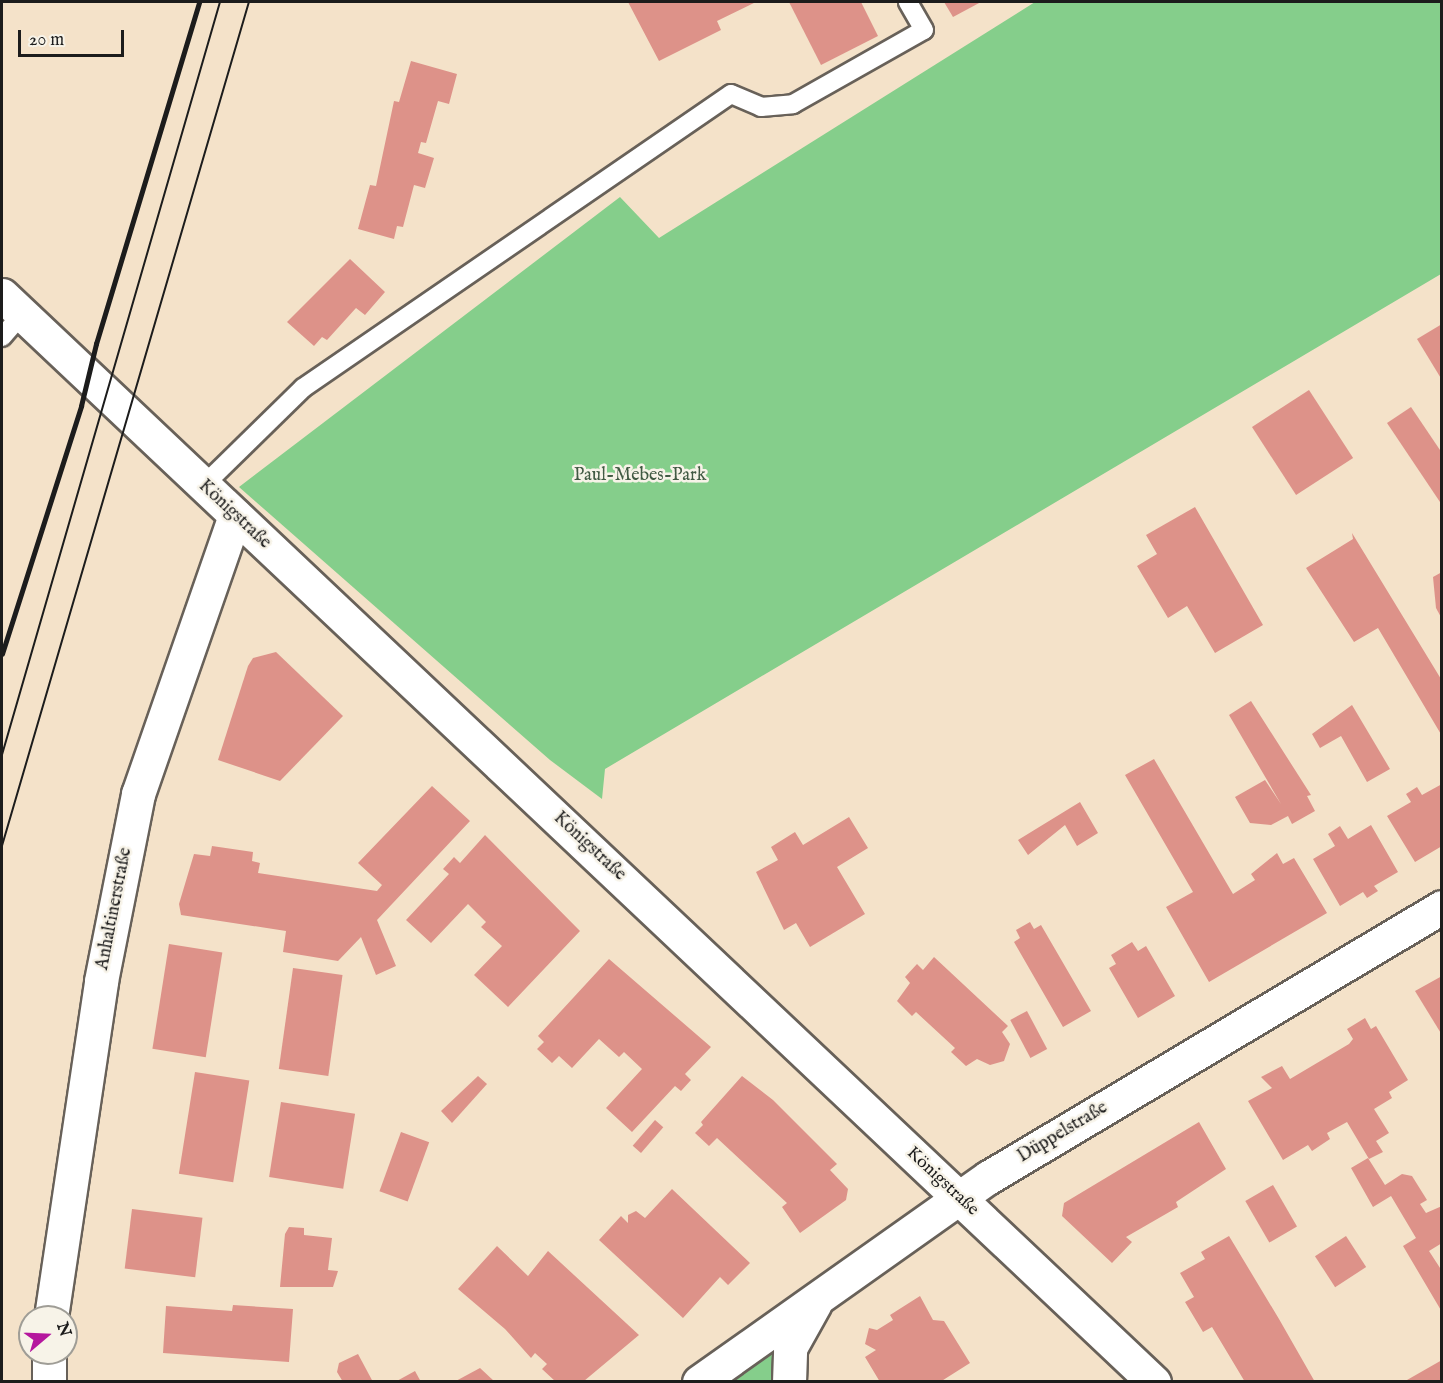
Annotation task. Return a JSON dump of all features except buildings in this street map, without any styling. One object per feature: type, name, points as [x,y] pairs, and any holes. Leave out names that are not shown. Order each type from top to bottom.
[{"type":"street","name":"Königstraße","points":[[8,315],[235,515],[1154,1382]]},
{"type":"street","name":"Anhaltinerstraße","points":[[53,1305],[101,981],[138,794],[235,515]]},
{"type":"street","name":"Düppelstraße","points":[[699,1382],[958,1197],[1442,908]]},
{"type":"street","points":[[789,1382],[790,1348],[820,1295]]},
{"type":"street","points":[[49,1382],[50,1365]]},
{"type":"lane","points":[[203,486],[303,388],[731,94],[761,107],[793,104],[924,30],[908,2]]},
{"type":"green space","name":"Paul-Mebes-Park","points":[[1035,2],[1441,2],[1441,274],[605,769],[602,799],[550,760],[239,487],[620,197],[659,238]]},
{"type":"green space","points":[[772,1352],[772,1381],[728,1382],[768,1353]]},
{"type":"tram line","points":[[2,755],[220,2]]},
{"type":"tram line","points":[[2,846],[249,2]]},
{"type":"railway","points":[[2,654],[81,406],[96,344],[199,2]]}]
